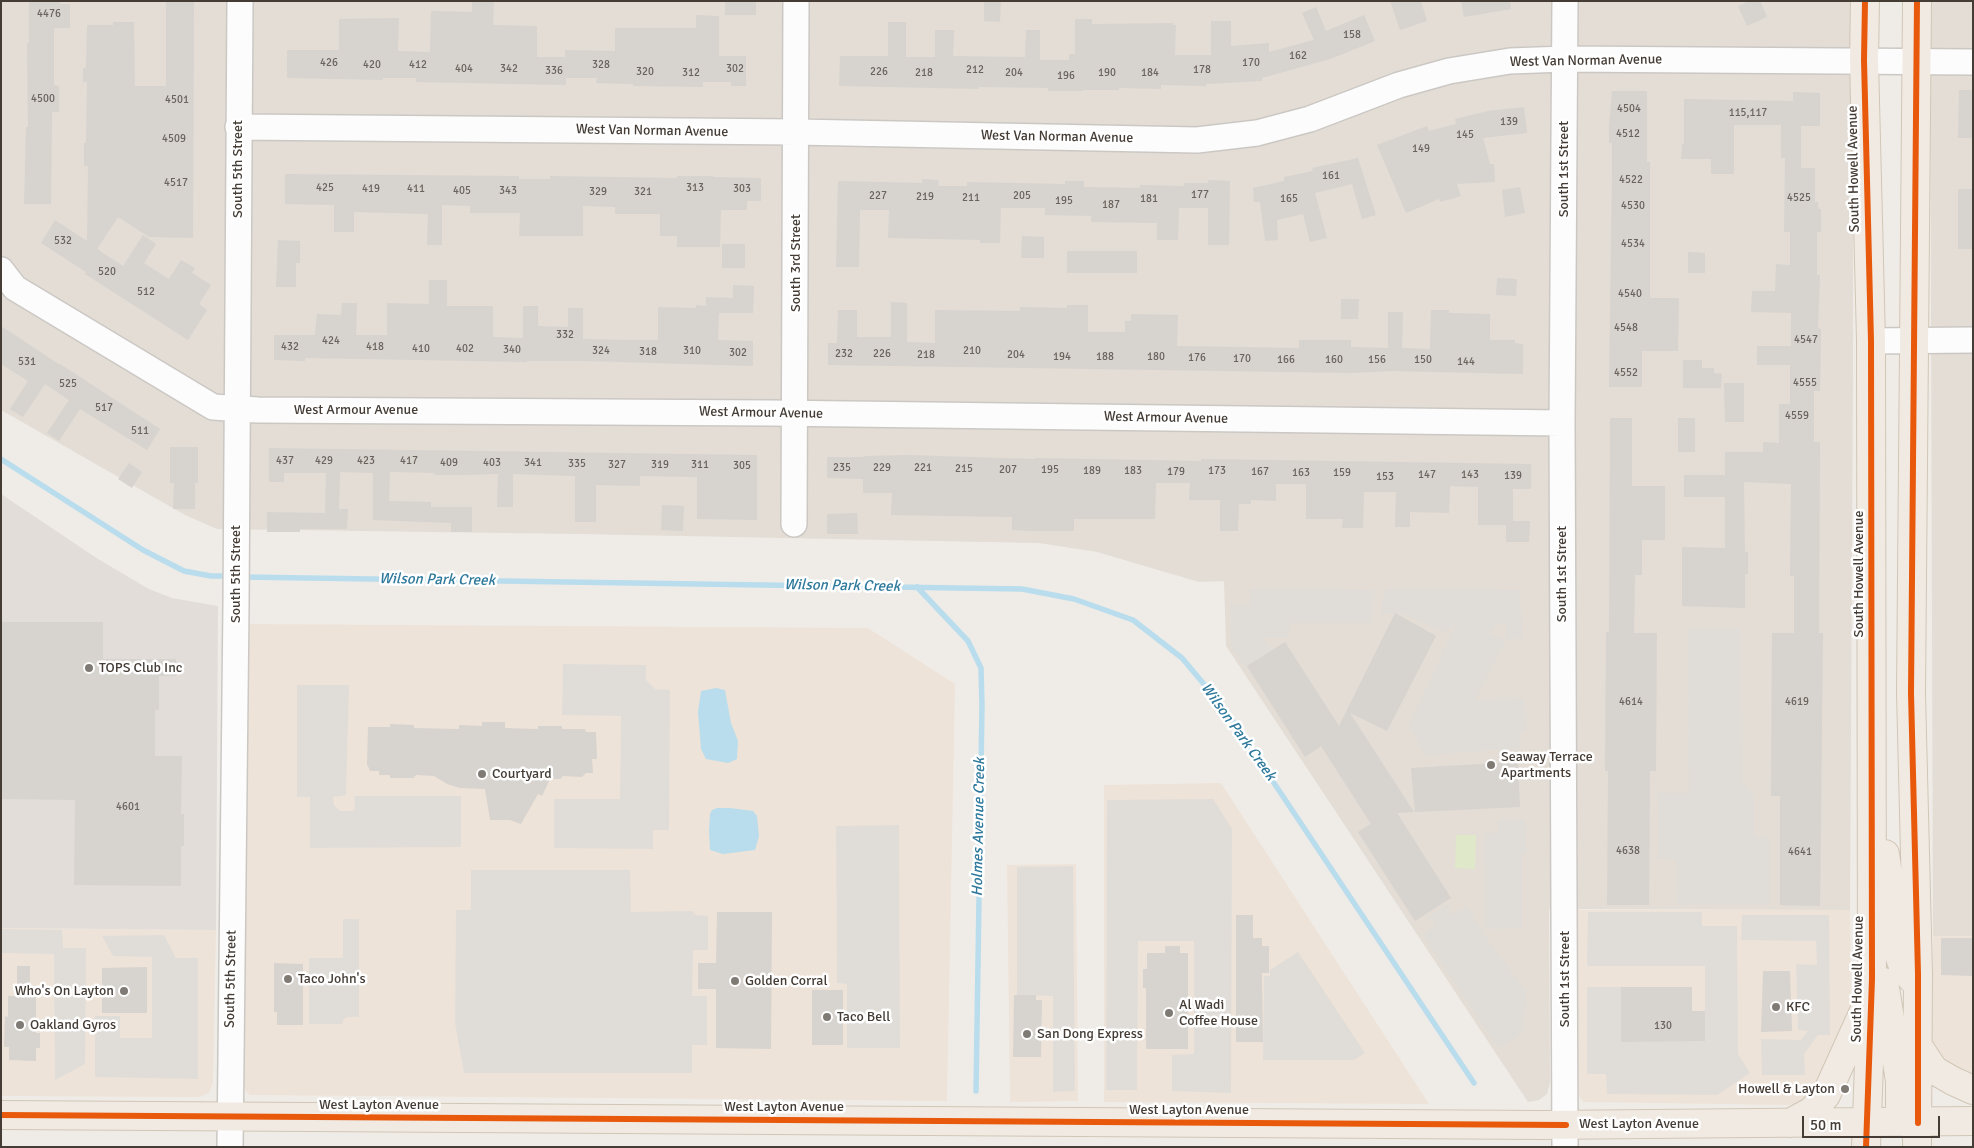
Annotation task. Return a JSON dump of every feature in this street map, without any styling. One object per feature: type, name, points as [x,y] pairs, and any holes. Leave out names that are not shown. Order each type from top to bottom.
[{"type":"main road","name":"South Howell Avenue","points":[[1865,1],[1864,60],[1871,341],[1872,693],[1871,996],[1866,1135]]},
{"type":"main road","points":[[1910,1135],[1918,1046],[1911,693],[1917,1]]},
{"type":"main road","points":[[1872,693],[1911,693]]},
{"type":"main road","points":[[1872,779],[1900,958],[1904,969],[1918,985]]},
{"type":"main road","points":[[1872,906],[1910,1135]]},
{"type":"main road","points":[[1790,1123],[1812,1111],[1826,1095],[1871,996]]},
{"type":"main road","points":[[1918,1046],[1934,1070],[1973,1090]]},
{"type":"main road","name":"West Layton Avenue","points":[[1,1115],[230,1116],[1565,1136],[1790,1123],[1866,1135],[1910,1135],[1973,1121]]},
{"type":"street","name":"South 5th Street","points":[[230,1147],[240,1]]},
{"type":"street","name":"South 3rd Street","points":[[794,524],[796,1]]},
{"type":"street","name":"South 1st Street","points":[[1565,1],[1562,423],[1565,1136]]},
{"type":"street","name":"West Van Norman Avenue","points":[[238,127],[796,132],[1197,140],[1257,133],[1310,119],[1399,85],[1449,71],[1510,61],[1564,59],[1917,60],[1973,62]]},
{"type":"street","name":"West Armour Avenue","points":[[1,270],[15,288],[213,407],[236,409],[1562,423]]},
{"type":"street","points":[[1871,341],[1973,340]]},
{"type":"shaded area","points":[[1,1],[1853,1],[1850,910],[1549,909],[1550,1082],[1547,1094],[1539,1100],[1528,1102],[1226,646],[1224,581],[1199,582],[1097,552],[1039,543],[217,529],[185,515],[1,410]]},
{"type":"shaded area","points":[[1930,1],[1973,1],[1973,936],[1933,936]]},
{"type":"shaded area","points":[[1,494],[98,559],[149,589],[172,598],[218,606],[216,930],[1,928]]},
{"type":"shaded area","points":[[1251,589],[1373,590],[1371,623],[1289,623],[1289,638],[1263,638],[1272,653],[1246,668],[1231,647],[1230,605],[1250,605]]},
{"type":"shaded area","points":[[1388,589],[1520,590],[1522,638],[1506,639],[1506,623],[1492,628],[1490,633],[1505,641],[1475,700],[1524,699],[1525,731],[1519,731],[1520,748],[1426,755],[1409,725],[1456,625],[1445,632],[1404,614],[1381,614],[1383,597]]},
{"type":"shaded area","points":[[249,624],[868,628],[955,684],[947,1101],[250,1095],[246,1092],[244,1085]]},
{"type":"shaded area","points":[[1688,629],[1740,629],[1741,779],[1754,797],[1754,837],[1769,838],[1769,905],[1678,905],[1676,859],[1658,859],[1658,793],[1689,793]]},
{"type":"shaded area","points":[[563,664],[646,665],[646,680],[655,689],[670,690],[669,830],[653,830],[653,849],[554,848],[554,799],[620,799],[621,716],[562,715]]},
{"type":"shaded area","points":[[297,685],[349,685],[346,795],[333,797],[334,805],[340,811],[353,811],[355,808],[354,796],[461,796],[461,847],[310,848],[310,797],[297,797]]},
{"type":"shaded area","points":[[1221,783],[1429,1104],[1104,1102],[1104,785]]},
{"type":"shaded area","points":[[1213,799],[1232,829],[1231,1093],[1172,1091],[1172,1055],[1194,1054],[1194,941],[1138,941],[1137,1090],[1106,1090],[1107,800]]},
{"type":"shaded area","points":[[1498,820],[1525,820],[1526,853],[1522,854],[1522,928],[1485,929],[1484,833],[1498,833]]},
{"type":"shaded area","points":[[899,825],[900,1048],[847,1048],[847,984],[837,983],[836,826]]},
{"type":"shaded area","points":[[1076,864],[1078,1101],[1010,1102],[1007,865]]},
{"type":"shaded area","points":[[1073,866],[1075,1091],[1053,1092],[1053,996],[1017,995],[1017,867]]},
{"type":"shaded area","points":[[471,870],[630,870],[631,912],[692,911],[696,915],[708,916],[708,950],[693,950],[692,996],[707,996],[707,1045],[692,1045],[692,1073],[464,1073],[455,1023],[456,910],[471,910]]},
{"type":"shaded area","points":[[1447,905],[1453,915],[1467,907],[1491,945],[1526,992],[1522,1033],[1498,1048],[1422,934],[1436,925],[1429,916]]},
{"type":"shaded area","points":[[1577,910],[1850,910],[1851,1010],[1821,1080],[1810,1095],[1790,1105],[1584,1102],[1580,1098],[1577,1088]]},
{"type":"shaded area","points":[[1588,912],[1702,912],[1702,926],[1737,926],[1738,1054],[1750,1073],[1717,1095],[1607,1094],[1606,1074],[1587,1074],[1587,987],[1621,987],[1621,1041],[1705,1041],[1705,966],[1587,966]]},
{"type":"shaded area","points":[[1742,915],[1829,915],[1830,1035],[1818,1035],[1804,1054],[1805,1075],[1762,1075],[1761,1039],[1801,1040],[1808,1031],[1798,1030],[1796,964],[1817,965],[1816,941],[1741,940]]},
{"type":"shaded area","points":[[343,919],[359,919],[359,1017],[347,1017],[342,1024],[309,1024],[309,958],[343,958]]},
{"type":"shaded area","points":[[1,928],[216,930],[213,1083],[209,1093],[200,1097],[1,1096]]},
{"type":"shaded area","points":[[1,929],[62,930],[63,948],[86,948],[85,1064],[55,1080],[54,954],[1,953]]},
{"type":"shaded area","points":[[164,935],[176,958],[198,958],[198,1079],[95,1077],[95,1016],[120,1016],[120,1038],[152,1038],[152,957],[113,956],[102,936]]},
{"type":"shaded area","points":[[1933,936],[1973,936],[1973,1079],[1945,1065],[1932,1043]]},
{"type":"shaded area","points":[[1298,952],[1365,1053],[1354,1060],[1263,1060],[1264,976],[1270,976],[1270,970]]},
{"type":"green space","points":[[1456,835],[1476,835],[1475,869],[1455,868]]},
{"type":"water","points":[[716,688],[725,690],[731,723],[738,741],[737,759],[728,763],[706,759],[701,749],[698,712],[701,691]]},
{"type":"water","points":[[717,808],[753,811],[757,816],[759,836],[755,850],[723,854],[710,850],[710,814],[712,810]]},
{"type":"building","points":[[29,1],[60,1],[60,4],[70,4],[70,28],[54,28],[54,85],[59,86],[59,112],[52,112],[51,204],[24,204],[26,127],[28,127],[27,43],[29,43]]},
{"type":"building","points":[[472,1],[494,1],[493,25],[537,26],[537,57],[565,57],[565,50],[615,51],[615,28],[696,28],[696,15],[719,16],[719,56],[746,56],[746,86],[731,86],[731,82],[703,82],[703,87],[633,86],[633,84],[596,83],[597,78],[566,78],[566,85],[416,82],[416,78],[383,78],[383,80],[287,78],[287,50],[339,50],[339,19],[399,18],[398,51],[430,52],[431,11],[472,12]]},
{"type":"building","points":[[725,1],[756,1],[756,15],[725,15]]},
{"type":"building","points":[[984,1],[1001,1],[1000,22],[984,21]]},
{"type":"building","points":[[1390,1],[1421,1],[1427,21],[1400,30]]},
{"type":"building","points":[[1461,1],[1510,1],[1511,9],[1464,17]]},
{"type":"building","points":[[1749,1],[1760,1],[1767,17],[1747,26],[1738,6]]},
{"type":"building","points":[[166,2],[194,2],[193,238],[149,237],[118,217],[97,249],[123,266],[143,235],[156,244],[144,263],[169,279],[181,260],[195,268],[192,273],[211,285],[199,304],[207,310],[188,340],[85,274],[86,272],[41,243],[55,220],[87,241],[88,166],[84,166],[84,143],[86,143],[87,82],[83,82],[83,68],[86,68],[87,25],[113,25],[113,22],[134,22],[135,86],[166,86]]},
{"type":"building","points":[[1316,7],[1326,31],[1364,15],[1375,41],[1330,59],[1262,78],[1262,81],[1206,84],[1206,86],[1161,85],[1161,89],[1119,88],[1119,90],[1048,91],[1048,88],[979,87],[979,89],[839,86],[840,56],[888,56],[888,22],[906,22],[906,57],[935,57],[935,30],[954,30],[953,56],[1025,57],[1026,30],[1040,30],[1040,60],[1069,60],[1069,54],[1075,54],[1075,19],[1092,19],[1092,24],[1173,23],[1173,25],[1176,25],[1175,55],[1211,55],[1211,21],[1231,21],[1231,46],[1269,43],[1269,52],[1314,40],[1302,13]]},
{"type":"building","points":[[1959,90],[1973,90],[1973,138],[1958,138]]},
{"type":"building","points":[[1612,91],[1647,91],[1647,162],[1650,162],[1650,298],[1679,298],[1678,351],[1642,351],[1642,387],[1609,387],[1612,143],[1609,143],[1609,126]]},
{"type":"building","points":[[1793,92],[1820,93],[1820,126],[1801,126],[1801,168],[1815,168],[1815,202],[1818,202],[1818,209],[1821,209],[1821,232],[1817,232],[1817,275],[1820,275],[1818,328],[1821,329],[1820,391],[1814,391],[1814,442],[1820,442],[1819,633],[1823,633],[1820,906],[1780,905],[1780,796],[1771,796],[1772,633],[1794,633],[1794,576],[1790,576],[1791,484],[1744,482],[1745,552],[1748,552],[1748,574],[1745,574],[1745,608],[1682,606],[1682,547],[1725,548],[1725,497],[1684,497],[1684,475],[1725,475],[1725,452],[1763,452],[1763,442],[1779,443],[1779,404],[1790,404],[1790,365],[1757,365],[1757,346],[1791,346],[1791,313],[1751,312],[1752,291],[1775,291],[1776,264],[1790,265],[1790,232],[1784,232],[1785,158],[1781,158],[1781,125],[1734,125],[1734,174],[1711,174],[1711,159],[1681,159],[1682,144],[1684,144],[1684,99],[1793,101]]},
{"type":"building","points":[[1524,107],[1527,133],[1483,138],[1490,164],[1494,164],[1495,182],[1457,184],[1461,196],[1440,202],[1439,199],[1406,213],[1377,145],[1427,126],[1429,131],[1456,124],[1455,119],[1488,111]]},
{"type":"building","points":[[1358,158],[1376,215],[1362,219],[1352,184],[1315,193],[1327,238],[1310,242],[1303,214],[1277,220],[1278,240],[1265,241],[1260,202],[1254,202],[1253,188],[1284,181],[1284,177],[1313,171],[1312,168]]},
{"type":"building","points":[[285,174],[519,176],[519,179],[550,179],[550,176],[677,178],[677,176],[713,176],[761,178],[761,201],[747,201],[747,210],[721,210],[720,247],[677,247],[677,236],[660,236],[660,214],[615,214],[615,207],[583,206],[583,236],[519,236],[520,213],[470,213],[470,206],[442,205],[442,245],[427,245],[428,214],[354,212],[354,232],[334,232],[334,205],[285,204]]},
{"type":"building","points":[[922,179],[939,180],[938,186],[967,186],[967,182],[1065,184],[1065,181],[1084,181],[1084,187],[1140,188],[1140,185],[1184,186],[1184,183],[1208,183],[1208,180],[1230,181],[1229,245],[1208,245],[1208,208],[1179,208],[1178,240],[1157,240],[1157,223],[1091,222],[1091,216],[1045,215],[1045,208],[1001,208],[1000,243],[980,243],[980,240],[888,238],[889,210],[860,210],[859,267],[836,267],[838,181],[922,183]]},
{"type":"building","points":[[1520,187],[1525,213],[1505,217],[1502,190]]},
{"type":"building","points":[[1958,189],[1973,189],[1973,249],[1958,249]]},
{"type":"building","points":[[1022,236],[1044,237],[1044,258],[1021,258]]},
{"type":"building","points":[[278,240],[300,241],[300,263],[296,263],[296,287],[276,287]]},
{"type":"building","points":[[722,244],[745,244],[745,268],[722,268]]},
{"type":"building","points":[[1067,251],[1137,251],[1137,273],[1067,273]]},
{"type":"building","points":[[1688,252],[1705,253],[1705,273],[1688,273]]},
{"type":"building","points":[[1497,278],[1517,279],[1516,296],[1496,295]]},
{"type":"building","points":[[429,280],[447,280],[447,306],[493,306],[493,337],[523,338],[523,306],[538,306],[538,326],[568,327],[568,308],[583,308],[583,339],[628,340],[658,340],[658,307],[696,308],[696,305],[706,306],[706,297],[733,298],[733,285],[754,286],[753,313],[719,313],[718,340],[753,341],[753,366],[586,361],[527,362],[305,358],[305,361],[274,360],[274,335],[315,335],[317,314],[341,315],[342,303],[357,303],[356,335],[387,335],[387,303],[429,304]]},
{"type":"building","points":[[1341,299],[1359,299],[1358,319],[1341,319]]},
{"type":"building","points":[[891,302],[907,303],[907,342],[935,343],[935,310],[1020,311],[1020,307],[1067,308],[1067,305],[1088,305],[1088,332],[1125,332],[1125,321],[1131,321],[1131,314],[1178,315],[1177,346],[1299,348],[1299,340],[1351,340],[1351,347],[1388,348],[1388,312],[1403,312],[1402,348],[1430,349],[1431,310],[1449,310],[1449,313],[1490,314],[1490,340],[1515,340],[1515,343],[1523,344],[1523,374],[828,365],[828,343],[837,343],[838,310],[857,310],[857,337],[891,337]]},
{"type":"building","points":[[1,326],[160,429],[147,450],[80,409],[59,441],[47,433],[69,400],[45,384],[23,417],[10,409],[28,381],[1,364]]},
{"type":"building","points":[[1683,360],[1702,360],[1702,368],[1714,368],[1714,373],[1722,374],[1721,388],[1683,388]]},
{"type":"building","points":[[1724,383],[1744,383],[1744,422],[1725,422]]},
{"type":"building","points":[[1610,418],[1632,418],[1632,486],[1665,486],[1665,540],[1642,540],[1642,575],[1635,575],[1634,633],[1657,633],[1656,771],[1650,771],[1649,905],[1607,905],[1608,771],[1605,771],[1606,632],[1609,632]]},
{"type":"building","points":[[1678,418],[1695,418],[1695,452],[1678,452]]},
{"type":"building","points":[[170,447],[198,447],[198,483],[195,483],[195,509],[173,509],[174,483],[170,483]]},
{"type":"building","points":[[269,448],[757,455],[757,520],[697,519],[697,477],[640,476],[640,486],[596,485],[596,522],[575,522],[575,476],[513,474],[513,507],[497,507],[498,474],[434,475],[435,473],[390,472],[389,501],[431,502],[431,507],[472,507],[472,532],[451,532],[451,523],[373,520],[373,473],[340,472],[339,509],[348,509],[347,529],[300,529],[300,532],[267,532],[267,512],[325,513],[326,473],[284,473],[284,482],[269,482]]},
{"type":"building","points":[[908,455],[1035,459],[1201,461],[1201,459],[1531,464],[1531,489],[1513,489],[1513,521],[1530,521],[1529,542],[1506,542],[1506,525],[1478,525],[1478,487],[1450,486],[1449,513],[1410,512],[1410,527],[1395,527],[1396,492],[1364,492],[1363,528],[1342,528],[1343,519],[1306,519],[1306,484],[1276,484],[1276,501],[1251,500],[1251,504],[1239,504],[1238,531],[1220,531],[1220,500],[1189,500],[1190,483],[1156,483],[1155,519],[1074,519],[1074,531],[1031,531],[1012,530],[1012,517],[891,515],[892,493],[863,493],[863,479],[827,478],[827,457]]},
{"type":"building","points":[[129,463],[142,472],[132,488],[118,479]]},
{"type":"building","points":[[662,505],[684,506],[683,531],[661,530]]},
{"type":"building","points":[[857,513],[858,534],[827,534],[827,514]]},
{"type":"building","name":"Seaway Terrace Apartments","points":[[1395,613],[1436,636],[1387,731],[1350,713],[1414,812],[1397,813],[1451,898],[1415,921],[1358,832],[1371,824],[1321,746],[1305,757],[1247,666],[1285,642],[1339,726]]},
{"type":"building","points":[[1,622],[103,622],[103,659],[176,659],[176,676],[159,676],[159,710],[155,710],[155,756],[182,756],[181,814],[184,814],[184,846],[181,846],[181,886],[74,885],[75,800],[1,799]]},
{"type":"building","name":"Courtyard","points":[[482,722],[505,722],[505,728],[538,729],[538,726],[562,726],[562,729],[585,729],[586,732],[596,732],[597,759],[592,759],[593,773],[586,773],[582,777],[563,776],[560,779],[550,779],[542,796],[538,794],[521,824],[510,820],[490,820],[485,789],[460,788],[447,784],[434,776],[416,775],[413,778],[390,778],[390,775],[379,775],[379,771],[370,771],[367,764],[368,727],[390,727],[390,724],[414,725],[414,728],[459,729],[459,725],[482,726]]},
{"type":"building","points":[[1518,762],[1520,807],[1415,812],[1411,768]]},
{"type":"building","name":"Golden Corral","points":[[717,912],[772,912],[771,1049],[716,1048],[716,989],[698,989],[698,963],[716,963]]},
{"type":"building","points":[[1236,915],[1253,915],[1253,938],[1262,938],[1262,946],[1269,946],[1269,973],[1262,973],[1263,1042],[1236,1042]]},
{"type":"building","points":[[1941,938],[1973,938],[1973,976],[1941,975]]},
{"type":"building","points":[[1165,946],[1180,946],[1180,953],[1188,953],[1188,1049],[1146,1049],[1146,988],[1143,988],[1143,969],[1147,969],[1147,953],[1165,953]]},
{"type":"building","name":"Taco John's","points":[[274,963],[303,964],[303,1025],[277,1025],[277,1012],[274,1012]]},
{"type":"building","name":"Oakland Gyros","points":[[17,966],[30,966],[30,996],[36,997],[36,1033],[40,1033],[40,1048],[36,1048],[36,1061],[9,1060],[9,1047],[4,1047],[5,1016],[8,1017],[8,996],[17,996]]},
{"type":"building","name":"Who's On Layton","points":[[147,967],[147,1013],[102,1013],[102,968]]},
{"type":"building","name":"KFC","points":[[1763,971],[1790,971],[1792,1031],[1761,1032]]},
{"type":"building","points":[[1621,987],[1692,987],[1692,1011],[1705,1011],[1705,1041],[1621,1042]]},
{"type":"building","name":"Taco Bell","points":[[812,990],[843,990],[843,1045],[812,1045]]},
{"type":"building","name":"San Dong Express","points":[[1014,995],[1036,995],[1036,1000],[1042,1000],[1041,1057],[1013,1057]]},
{"type":"waterway","name":"Wilson Park Creek","points":[[1,459],[143,550],[184,571],[211,576],[231,576]]},
{"type":"waterway","name":"Wilson Park Creek","points":[[243,577],[1022,589],[1074,599],[1133,620],[1182,658],[1224,708],[1474,1083]]},
{"type":"waterway","name":"Holmes Avenue Creek","points":[[917,587],[968,641],[981,668],[976,1091]]},
{"type":"cycle path","points":[[1865,1],[1864,60],[1871,341],[1872,979],[1866,1147]]},
{"type":"cycle path","points":[[1917,1],[1911,693],[1918,974],[1918,1123]]},
{"type":"cycle path","points":[[1,1115],[1566,1125]]},
{"type":"place","name":"TOPS Club Inc","points":[[89,668]]},
{"type":"place","name":"Seaway Terrace Apartments","points":[[1491,765]]},
{"type":"place","name":"Courtyard","points":[[482,774]]},
{"type":"place","name":"Taco John's","points":[[288,979]]},
{"type":"place","name":"Golden Corral","points":[[735,981]]},
{"type":"place","name":"Who's On Layton","points":[[124,991]]},
{"type":"place","name":"KFC","points":[[1776,1007]]},
{"type":"place","name":"Al Wadi Coffee House","points":[[1169,1013]]},
{"type":"place","name":"Taco Bell","points":[[827,1017]]},
{"type":"place","name":"Oakland Gyros","points":[[20,1025]]},
{"type":"place","name":"San Dong Express","points":[[1027,1034]]},
{"type":"place","name":"Howell & Layton","points":[[1845,1089]]}]
